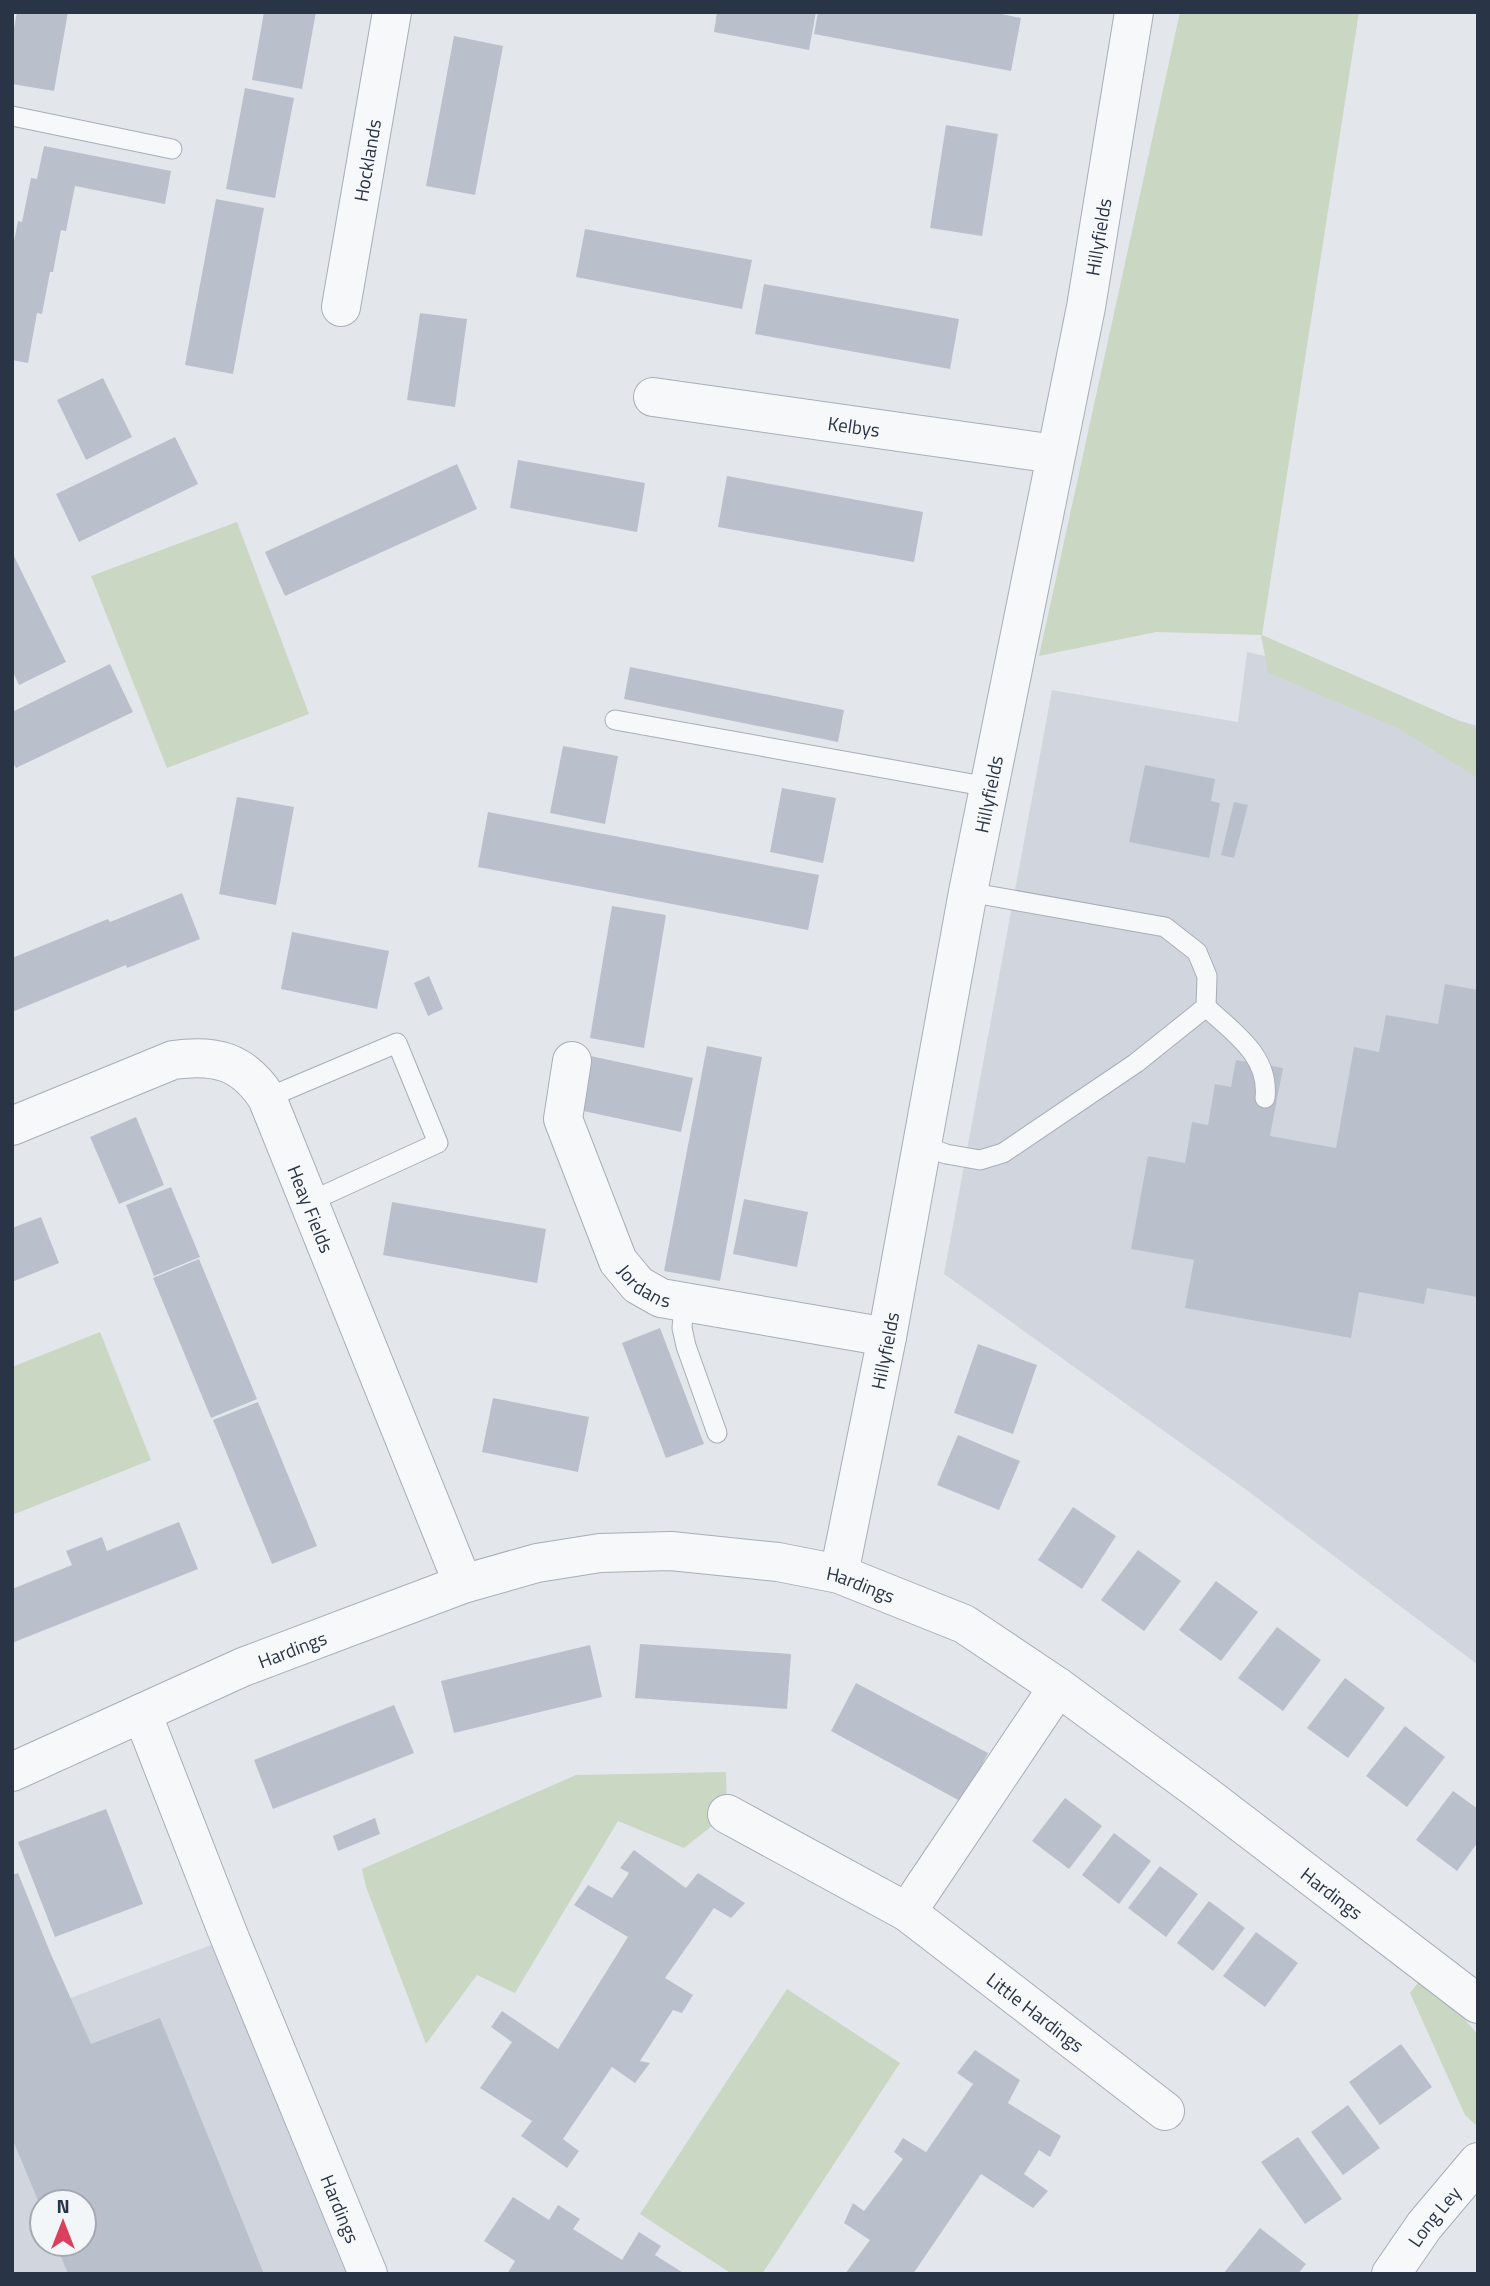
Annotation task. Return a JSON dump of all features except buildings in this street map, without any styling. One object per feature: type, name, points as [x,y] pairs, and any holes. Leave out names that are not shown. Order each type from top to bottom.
[{"type":"street","name":"Hocklands","points":[[341,307],[392,12]]},
{"type":"street","name":"Hillyfields","points":[[839,1574],[887,1337],[968,892],[1086,307],[1134,12]]},
{"type":"street","name":"Kelbys","points":[[653,397],[1055,454]]},
{"type":"street","name":"Heay Fields","points":[[12,1126],[173,1060],[198,1057],[219,1059],[240,1069],[256,1081],[267,1098],[463,1584]]},
{"type":"street","name":"Jordans","points":[[572,1061],[563,1119],[618,1262],[638,1285],[661,1298],[684,1303],[887,1337]]},
{"type":"street","name":"Hardings","points":[[12,1772],[243,1667],[463,1584],[537,1563],[587,1555],[671,1550],[778,1562],[839,1574],[964,1624],[1058,1687],[1212,1800],[1478,2004]]},
{"type":"street","points":[[907,1912],[1058,1687]]},
{"type":"street","name":"Hardings","points":[[142,1713],[229,1936],[368,2274]]},
{"type":"street","name":"Little Hardings","points":[[727,1814],[907,1912],[1165,2111]]},
{"type":"street","name":"Long Ley","points":[[1391,2274],[1424,2226],[1478,2162]]},
{"type":"lane","points":[[12,116],[172,149]]},
{"type":"lane","points":[[615,720],[989,787]]},
{"type":"lane","points":[[968,892],[1165,927],[1197,951],[1206,976],[1206,1007]]},
{"type":"lane","points":[[1206,1007],[1239,1034],[1255,1055],[1266,1086],[1265,1098]]},
{"type":"lane","points":[[922,1145],[946,1154],[980,1160],[1003,1153],[1136,1063],[1206,1007]]},
{"type":"lane","points":[[267,1098],[397,1042],[433,1130],[438,1143],[309,1202]]},
{"type":"lane","points":[[684,1303],[682,1328],[686,1346],[717,1433]]},
{"type":"shaded area","points":[[1247,652],[1292,662],[1410,706],[1478,726],[1478,1665],[1248,1491],[944,1274],[1052,690],[1238,722]]},
{"type":"shaded area","points":[[211,1945],[352,2274],[12,2274],[12,2020]]},
{"type":"green space","points":[[1180,12],[1359,12],[1262,635],[1478,729],[1478,778],[1396,727],[1268,673],[1261,635],[1156,632],[1039,656]]},
{"type":"green space","points":[[237,522],[309,714],[167,768],[91,576]]},
{"type":"green space","points":[[100,1332],[151,1460],[12,1515],[12,1367]]},
{"type":"green space","points":[[726,1772],[727,1814],[684,1848],[618,1821],[515,1993],[477,1975],[426,2044],[366,1887],[362,1869],[576,1775]]},
{"type":"green space","points":[[1420,1980],[1456,2009],[1478,2035],[1478,2127],[1465,2115],[1410,1993]]},
{"type":"green space","points":[[787,1989],[900,2063],[762,2274],[732,2274],[640,2214]]}]
